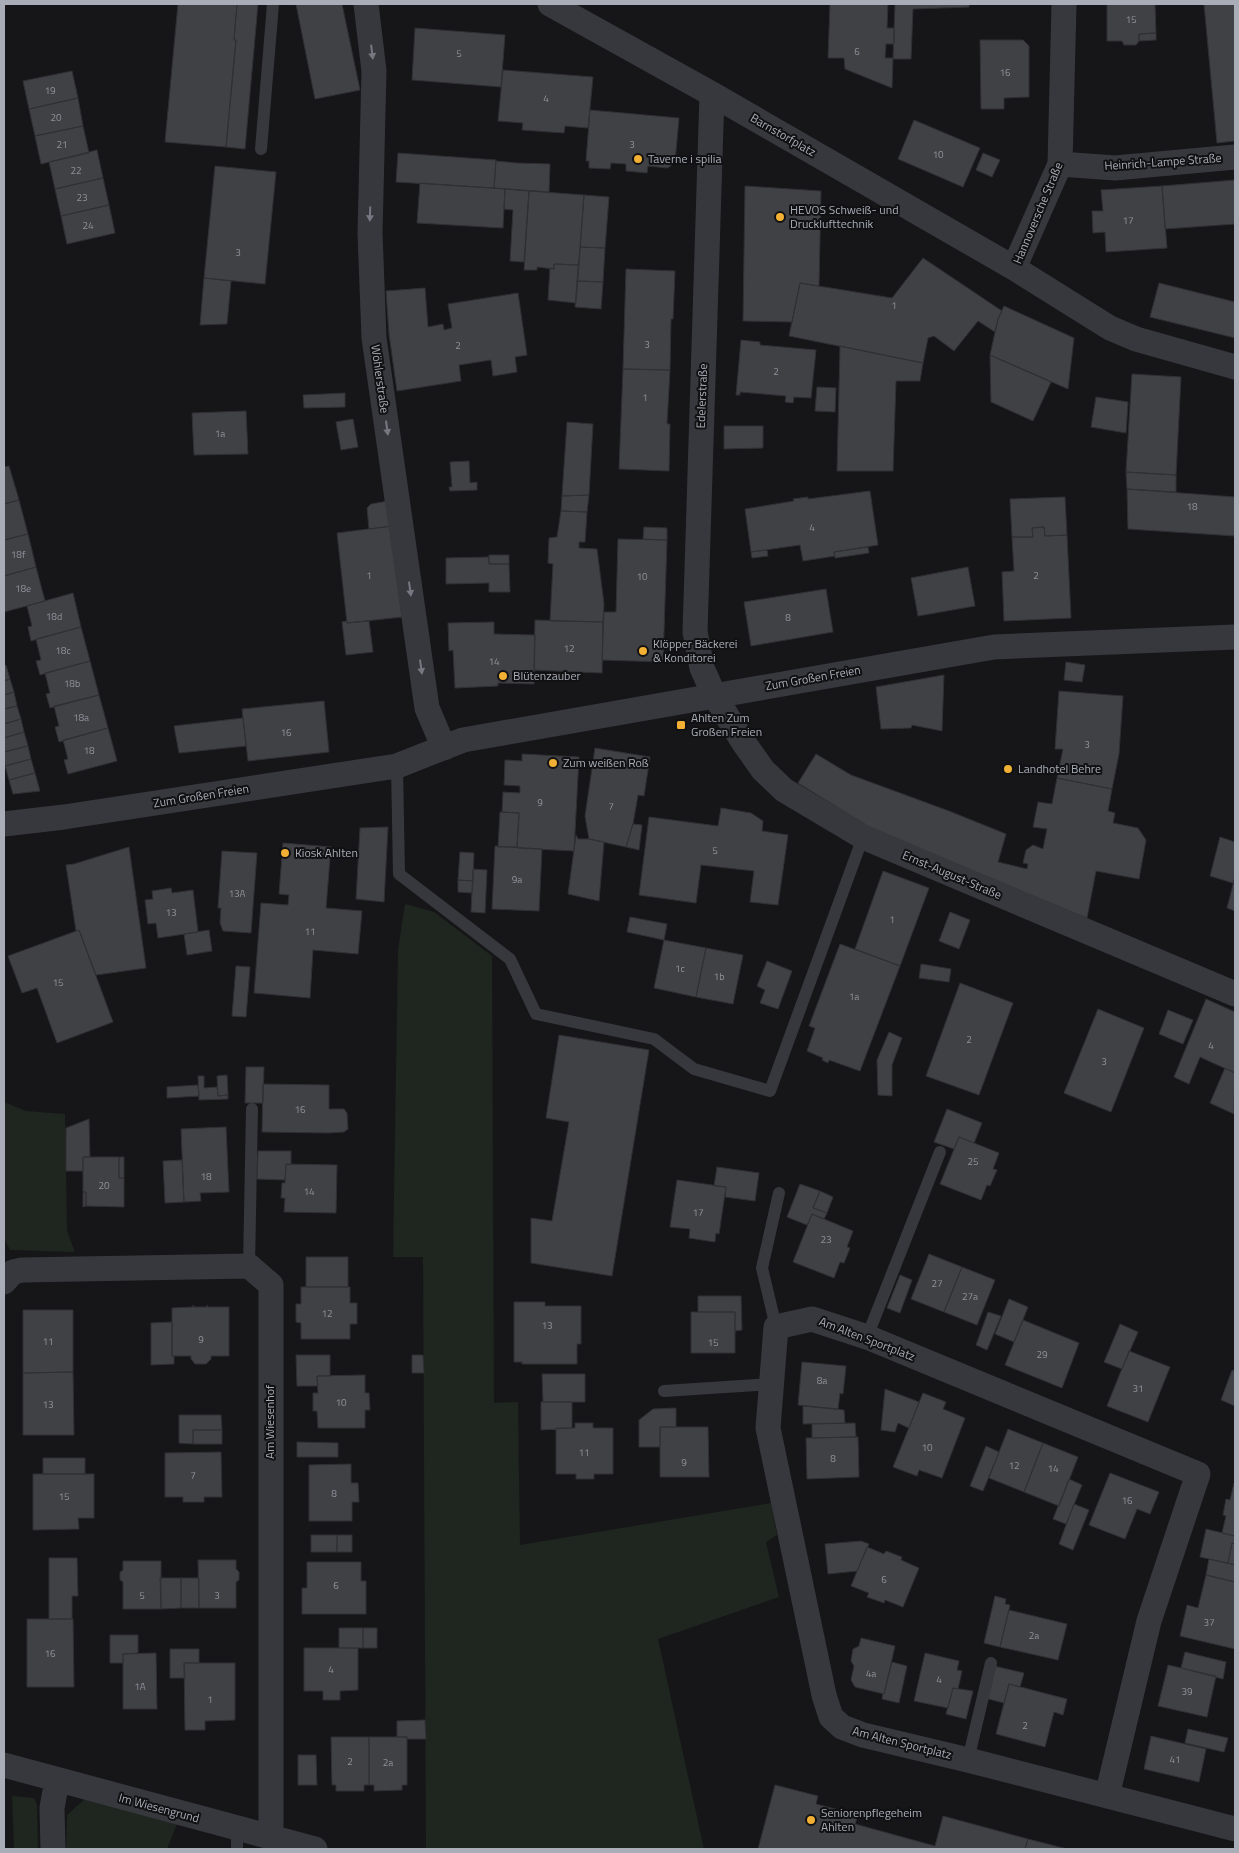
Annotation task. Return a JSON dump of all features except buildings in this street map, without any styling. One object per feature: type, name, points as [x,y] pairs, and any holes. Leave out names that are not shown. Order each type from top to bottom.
[{"type":"street","name":"Wöhlerstraße","points":[[366,4],[374,71],[370,233],[374,338],[427,708],[444,748]]},
{"type":"street","name":"Barnstorfplatz","points":[[550,4],[712,94],[1014,268]]},
{"type":"street","name":"Hannoversche Straße","points":[[1064,4],[1060,164],[1014,268],[1110,328],[1136,339],[1235,367]]},
{"type":"street","name":"Edelerstraße","points":[[712,94],[695,632],[702,668],[714,695]]},
{"type":"street","name":"Heinrich-Lampe Straße","points":[[1060,164],[1115,168],[1235,157]]},
{"type":"street","name":"Zum Großen Freien","points":[[4,824],[64,818],[397,766],[463,740],[994,647],[1235,637]]},
{"type":"street","name":"Ernst-August-Straße","points":[[714,695],[744,743],[764,770],[784,790],[862,837],[1235,994]]},
{"type":"street","points":[[4,1282],[13,1272],[22,1270],[249,1266]]},
{"type":"street","name":"Am Wiesenhof","points":[[249,1266],[271,1285],[271,1838]]},
{"type":"street","name":"Am Alten Sportplatz","points":[[1107,1796],[1149,1621],[1198,1474],[867,1337],[812,1319],[776,1327],[768,1428],[824,1695],[831,1716],[842,1727],[863,1734],[1235,1829]]},
{"type":"street","name":"Im Wiesengrund","points":[[4,1765],[57,1780],[237,1839],[271,1838],[315,1849]]},
{"type":"street","points":[[53,1849],[52,1808],[57,1780]]},
{"type":"lane","points":[[261,149],[273,4]]},
{"type":"lane","points":[[397,766],[399,874],[510,959],[536,1014],[654,1039],[694,1069],[770,1090],[862,837]]},
{"type":"lane","points":[[249,1266],[252,1109]]},
{"type":"lane","points":[[867,1337],[940,1152]]},
{"type":"lane","points":[[776,1327],[762,1268],[779,1193]]},
{"type":"lane","points":[[664,1391],[770,1384]]},
{"type":"lane","points":[[968,1760],[990,1662]]},
{"type":"shaded area","points":[[405,904],[434,912],[492,956],[494,1403],[518,1402],[520,1545],[771,1503],[777,1535],[766,1542],[779,1597],[658,1639],[704,1849],[426,1849],[423,1257],[393,1257],[398,950]]},
{"type":"shaded area","points":[[4,1102],[26,1111],[65,1114],[67,1231],[75,1252],[10,1250],[4,1238]]},
{"type":"shaded area","points":[[12,1796],[34,1798],[37,1805],[38,1849],[14,1849]]},
{"type":"shaded area","points":[[86,1798],[177,1824],[167,1849],[66,1849],[67,1815]]},
{"type":"place","name":"Taverne i spilia","points":[[638,159]]},
{"type":"place","name":"HEVOS Schweiß- und Drucklufttechnik","points":[[780,217]]},
{"type":"place","name":"Klöpper Bäckerei & Konditorei","points":[[643,651]]},
{"type":"place","name":"Blütenzauber","points":[[503,676]]},
{"type":"place","name":"Ahlten Zum Großen Freien","points":[[681,725]]},
{"type":"place","name":"Zum weißen Roß","points":[[553,763]]},
{"type":"place","name":"Landhotel Behre","points":[[1008,769]]},
{"type":"place","name":"Kiosk Ahlten","points":[[285,853]]},
{"type":"place","name":"Seniorenpflegeheim Ahlten","points":[[811,1820]]}]
